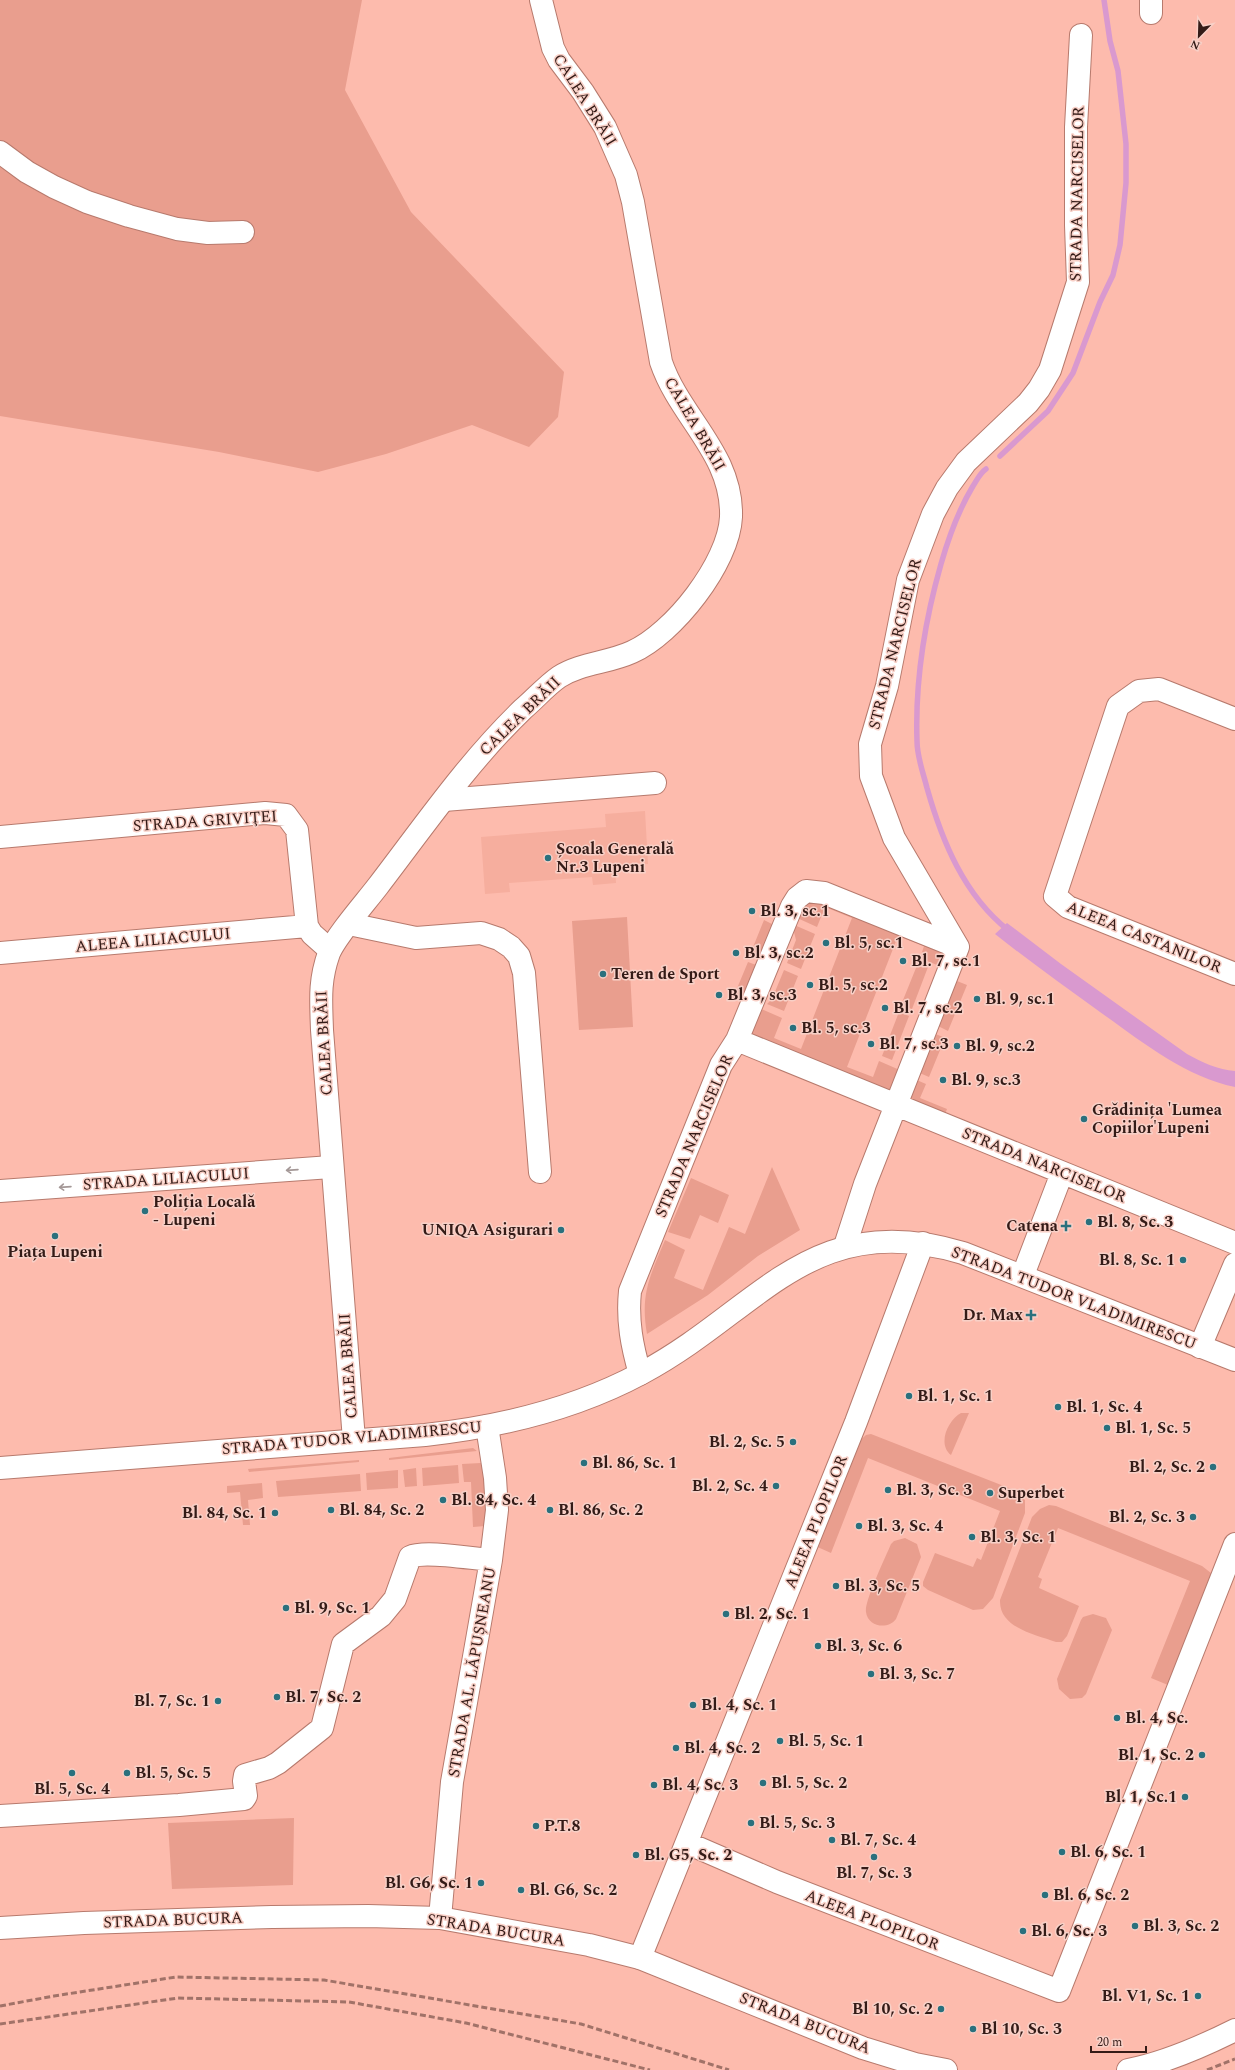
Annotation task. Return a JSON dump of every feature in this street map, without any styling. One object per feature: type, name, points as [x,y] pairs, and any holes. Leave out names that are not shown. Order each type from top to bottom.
[{"type":"street","name":"CALEA BRĂII","points":[[354,1440],[331,1167],[320,984],[330,950],[444,800],[496,736],[558,678],[572,670],[633,652],[644,646],[678,615],[702,588],[720,557],[728,537],[731,518],[730,495],[726,475],[719,460],[675,394],[667,380],[661,362],[635,208],[626,175],[605,127],[556,54],[548,35],[541,0]]},
{"type":"street","name":"STRADA NARCISELOR","points":[[958,947],[894,838],[871,776],[870,744],[887,686],[908,580],[933,514],[947,488],[966,462],[1028,403],[1039,389],[1050,370],[1078,282],[1076,225],[1076,127],[1082,35]]},
{"type":"street","points":[[0,152],[27,172],[54,187],[87,202],[129,216],[177,229],[208,233],[243,232]]},
{"type":"street","name":"ALEEA CASTANILOR","points":[[1235,719],[1159,689],[1140,691],[1118,706],[1055,896],[1068,907],[1235,974]]},
{"type":"street","points":[[444,800],[654,783]]},
{"type":"street","name":"STRADA GRIVIŢEI","points":[[0,838],[265,813],[286,815],[297,830],[307,926]]},
{"type":"street","points":[[737,1040],[792,906],[797,898],[806,891],[824,893],[958,947],[865,1184],[845,1246]]},
{"type":"street","points":[[349,924],[416,938],[481,933],[499,939],[511,947],[519,956],[524,973],[540,1172]]},
{"type":"street","points":[[307,926],[312,934],[330,950]]},
{"type":"street","name":"ALEEA LILIACULUI","points":[[0,953],[307,926]]},
{"type":"street","name":"STRADA NARCISELOR","points":[[640,1374],[632,1346],[628,1311],[630,1291],[721,1065],[737,1040],[897,1103],[1062,1173],[1235,1243]]},
{"type":"street","name":"STRADA LILIACULUI","points":[[0,1191],[331,1167]]},
{"type":"street","points":[[1023,1275],[1062,1173]]},
{"type":"street","name":"STRADA TUDOR VLADIMIRESCU","points":[[0,1468],[452,1432],[487,1426],[565,1406],[640,1374],[676,1353],[781,1276],[805,1262],[845,1246],[881,1241],[923,1243],[963,1253],[1023,1275],[1235,1360]]},
{"type":"street","name":"ALEEA PLOPILOR","points":[[640,1958],[856,1422],[923,1243]]},
{"type":"street","points":[[1200,1347],[1235,1264]]},
{"type":"street","name":"STRADA AL. LĂPUȘNEANU","points":[[440,1918],[452,1782],[491,1560],[497,1510],[495,1478],[487,1426]]},
{"type":"street","name":"ALEEA PLOPILOR","points":[[687,1843],[777,1882],[1059,1991],[1235,1544]]},
{"type":"street","points":[[0,1816],[180,1805],[244,1799],[246,1796],[244,1781],[245,1775],[269,1768],[278,1763],[322,1728],[343,1644],[381,1616],[395,1599],[410,1557],[422,1554],[491,1560]]},
{"type":"street","name":"STRADA BUCURA","points":[[0,1928],[84,1923],[272,1917],[368,1916],[440,1918],[589,1945],[640,1958],[863,2048],[915,2064],[946,2070]]},
{"type":"street","points":[[1128,2070],[1143,2067],[1200,2048],[1235,2030]]},
{"type":"shaded area","points":[[0,0],[362,0],[345,90],[411,212],[564,372],[558,417],[529,447],[472,425],[386,454],[318,472],[219,452],[0,416]]},
{"type":"shaded area","name":"Școala Generală Nr.3 Lupeni","points":[[645,811],[648,864],[633,865],[633,868],[620,869],[619,865],[615,865],[616,883],[593,885],[592,877],[509,883],[510,892],[485,894],[481,837],[606,827],[605,814]]},
{"type":"shaded area","points":[[807,899],[946,948],[942,967],[920,958],[924,946],[898,936],[847,1067],[873,1077],[879,1061],[902,1071],[890,1091],[753,1036],[751,1033],[759,1008],[782,1018],[774,1038],[801,1049],[852,918],[825,907],[817,927],[795,917]]},
{"type":"shaded area","name":"Teren de Sport","points":[[627,917],[633,1027],[579,1030],[572,921]]},
{"type":"shaded area","points":[[764,920],[776,926],[761,961],[749,957]]},
{"type":"shaded area","points":[[1007,923],[1061,964],[1187,1054],[1204,1063],[1235,1071],[1235,1087],[1217,1082],[1181,1067],[1164,1057],[1100,1012],[995,934]]},
{"type":"shaded area","points":[[792,924],[815,934],[801,969],[787,963],[796,940]]},
{"type":"shaded area","points":[[748,962],[759,966],[745,1003],[733,998]]},
{"type":"shaded area","points":[[918,963],[928,967],[912,1009],[901,1005]]},
{"type":"shaded area","points":[[784,970],[798,976],[784,1011],[767,1004],[772,999]]},
{"type":"shaded area","points":[[952,979],[967,985],[948,1031],[934,1024]]},
{"type":"shaded area","points":[[899,1012],[909,1016],[892,1060],[882,1056]]},
{"type":"shaded area","points":[[931,1032],[945,1038],[929,1077],[915,1071]]},
{"type":"shaded area","points":[[912,1078],[926,1084],[920,1098],[947,1109],[944,1117],[908,1102]]},
{"type":"shaded area","points":[[772,1167],[800,1230],[758,1256],[708,1295],[647,1334],[645,1320],[646,1296],[651,1275],[665,1240],[685,1250],[674,1278],[703,1290],[729,1227],[745,1234]]},
{"type":"shaded area","points":[[691,1178],[729,1195],[718,1223],[700,1215],[690,1239],[668,1232]]},
{"type":"shaded area","points":[[961,1413],[969,1413],[951,1455],[945,1445],[946,1432],[948,1426],[956,1416]]},
{"type":"shaded area","points":[[871,1434],[1014,1490],[1025,1500],[1025,1513],[993,1598],[983,1609],[973,1610],[928,1590],[923,1586],[923,1582],[935,1553],[973,1567],[977,1558],[981,1560],[1000,1511],[868,1458],[831,1553],[813,1545],[857,1443],[866,1435]]},
{"type":"shaded area","points":[[473,1448],[477,1451],[389,1460],[389,1458]]},
{"type":"shaded area","points":[[359,1460],[359,1462],[249,1472],[248,1469]]},
{"type":"shaded area","points":[[481,1463],[487,1482],[485,1526],[473,1527],[471,1482],[464,1482],[462,1464]]},
{"type":"shaded area","points":[[458,1465],[459,1483],[423,1486],[422,1468]]},
{"type":"shaded area","points":[[416,1468],[417,1486],[405,1487],[403,1470]]},
{"type":"shaded area","points":[[398,1470],[398,1488],[367,1490],[366,1473]]},
{"type":"shaded area","points":[[360,1474],[361,1491],[278,1497],[276,1481]]},
{"type":"shaded area","points":[[262,1483],[263,1498],[248,1500],[250,1525],[243,1525],[240,1492],[227,1493],[227,1486]]},
{"type":"shaded area","points":[[1049,1505],[1056,1506],[1202,1566],[1211,1573],[1212,1578],[1168,1685],[1151,1678],[1190,1581],[1058,1528],[1038,1577],[1042,1579],[1039,1588],[1079,1606],[1067,1636],[1062,1642],[1056,1642],[1029,1633],[1005,1617],[1001,1610],[1000,1600],[1032,1517],[1040,1509]]},
{"type":"shaded area","points":[[905,1538],[917,1544],[921,1557],[896,1619],[884,1626],[874,1624],[870,1621],[866,1612],[868,1599],[891,1544],[894,1541]]},
{"type":"shaded area","points":[[1093,1614],[1106,1618],[1112,1630],[1086,1694],[1082,1698],[1070,1699],[1059,1689],[1057,1679],[1081,1620],[1083,1617]]},
{"type":"shaded area","points":[[294,1818],[293,1885],[172,1889],[168,1823]]},
{"type":"waterway","points":[[1000,456],[1048,411],[1073,373],[1100,302],[1113,275],[1120,245],[1126,183],[1126,144],[1118,71],[1110,41],[1104,0]]},
{"type":"waterway","points":[[986,469],[973,486],[958,514],[947,544],[935,585],[919,674],[917,747],[920,764],[933,808],[957,866],[967,884],[979,900],[1008,930]]},
{"type":"railway","points":[[0,2006],[176,1977],[324,1980],[581,2024],[729,2070]]},
{"type":"railway","points":[[0,2024],[178,1998],[349,2002],[466,2023],[650,2070]]},
{"type":"railway","points":[[1207,2070],[1235,2059]]},
{"type":"place","name":"Școala Generală Nr.3 Lupeni","points":[[548,858]]},
{"type":"place","name":"Bl. 3, sc.1","points":[[752,911]]},
{"type":"place","name":"Bl. 5, sc.1","points":[[826,943]]},
{"type":"place","name":"Bl. 3, sc.2","points":[[736,953]]},
{"type":"place","name":"Bl. 7, sc.1","points":[[903,961]]},
{"type":"place","name":"Teren de Sport","points":[[603,974]]},
{"type":"place","name":"Bl. 5, sc.2","points":[[810,985]]},
{"type":"place","name":"Bl. 3, sc.3","points":[[719,995]]},
{"type":"place","name":"Bl. 9, sc.1","points":[[977,999]]},
{"type":"place","name":"Bl. 7, sc.2","points":[[885,1008]]},
{"type":"place","name":"Bl. 5, sc.3","points":[[793,1028]]},
{"type":"place","name":"Bl. 7, sc.3","points":[[871,1044]]},
{"type":"place","name":"Bl. 9, sc.2","points":[[957,1046]]},
{"type":"place","name":"Bl. 9, sc.3","points":[[943,1080]]},
{"type":"place","name":"Grădinița 'Lumea Copiilor'Lupeni","points":[[1084,1119]]},
{"type":"place","name":"Poliția Locală - Lupeni","points":[[145,1211]]},
{"type":"place","name":"Bl. 8, Sc. 3","points":[[1089,1222]]},
{"type":"place","name":"Catena","points":[[1066,1226]]},
{"type":"place","name":"UNIQA Asigurari","points":[[561,1230]]},
{"type":"place","name":"Piața Lupeni","points":[[55,1236]]},
{"type":"place","name":"Bl. 8, Sc. 1","points":[[1183,1260]]},
{"type":"place","name":"Dr. Max","points":[[1031,1315]]},
{"type":"place","name":"Bl. 1, Sc. 1","points":[[909,1396]]},
{"type":"place","name":"Bl. 1, Sc. 4","points":[[1058,1407]]},
{"type":"place","name":"Bl. 1, Sc. 5","points":[[1107,1428]]},
{"type":"place","name":"Bl. 2, Sc. 5","points":[[793,1442]]},
{"type":"place","name":"Bl. 86, Sc. 1","points":[[584,1463]]},
{"type":"place","name":"Bl. 2, Sc. 2","points":[[1213,1467]]},
{"type":"place","name":"Bl. 2, Sc. 4","points":[[776,1486]]},
{"type":"place","name":"Bl. 3, Sc. 3","points":[[888,1490]]},
{"type":"place","name":"Superbet","points":[[990,1493]]},
{"type":"place","name":"Bl. 84, Sc. 4","points":[[443,1500]]},
{"type":"place","name":"Bl. 84, Sc. 2","points":[[331,1510]]},
{"type":"place","name":"Bl. 86, Sc. 2","points":[[550,1510]]},
{"type":"place","name":"Bl. 84, Sc. 1","points":[[275,1513]]},
{"type":"place","name":"Bl. 2, Sc. 3","points":[[1193,1517]]},
{"type":"place","name":"Bl. 3, Sc. 4","points":[[859,1526]]},
{"type":"place","name":"Bl. 3, Sc. 1","points":[[972,1537]]},
{"type":"place","name":"Bl. 3, Sc. 5","points":[[836,1586]]},
{"type":"place","name":"Bl. 9, Sc. 1","points":[[286,1608]]},
{"type":"place","name":"Bl. 2, Sc. 1","points":[[726,1614]]},
{"type":"place","name":"Bl. 3, Sc. 6","points":[[818,1646]]},
{"type":"place","name":"Bl. 3, Sc. 7","points":[[871,1674]]},
{"type":"place","name":"Bl. 7, Sc. 2","points":[[277,1697]]},
{"type":"place","name":"Bl. 7, Sc. 1","points":[[218,1701]]},
{"type":"place","name":"Bl. 4, Sc. 1","points":[[693,1705]]},
{"type":"place","name":"Bl. 4, Sc.","points":[[1117,1718]]},
{"type":"place","name":"Bl. 5, Sc. 1","points":[[780,1741]]},
{"type":"place","name":"Bl. 4, Sc. 2","points":[[676,1748]]},
{"type":"place","name":"Bl. 1, Sc. 2","points":[[1202,1755]]},
{"type":"place","name":"Bl. 5, Sc. 4","points":[[72,1773]]},
{"type":"place","name":"Bl. 5, Sc. 5","points":[[127,1773]]},
{"type":"place","name":"Bl. 5, Sc. 2","points":[[763,1783]]},
{"type":"place","name":"Bl. 4, Sc. 3","points":[[654,1785]]},
{"type":"place","name":"Bl. 1, Sc.1","points":[[1185,1797]]},
{"type":"place","name":"Bl. 5, Sc. 3","points":[[751,1823]]},
{"type":"place","name":"P.T.8","points":[[536,1826]]},
{"type":"place","name":"Bl. 7, Sc. 4","points":[[832,1840]]},
{"type":"place","name":"Bl. 6, Sc. 1","points":[[1062,1852]]},
{"type":"place","name":"Bl. G5, Sc. 2","points":[[636,1855]]},
{"type":"place","name":"Bl. 7, Sc. 3","points":[[874,1857]]},
{"type":"place","name":"Bl. G6, Sc. 1","points":[[481,1883]]},
{"type":"place","name":"Bl. G6, Sc. 2","points":[[521,1890]]},
{"type":"place","name":"Bl. 6, Sc. 2","points":[[1045,1895]]},
{"type":"place","name":"Bl. 3, Sc. 2","points":[[1135,1926]]},
{"type":"place","name":"Bl. 6, Sc. 3","points":[[1023,1931]]},
{"type":"place","name":"Bl. V1, Sc. 1","points":[[1198,1996]]},
{"type":"place","name":"Bl 10, Sc. 2","points":[[941,2009]]},
{"type":"place","name":"Bl 10, Sc. 3","points":[[973,2029]]}]
